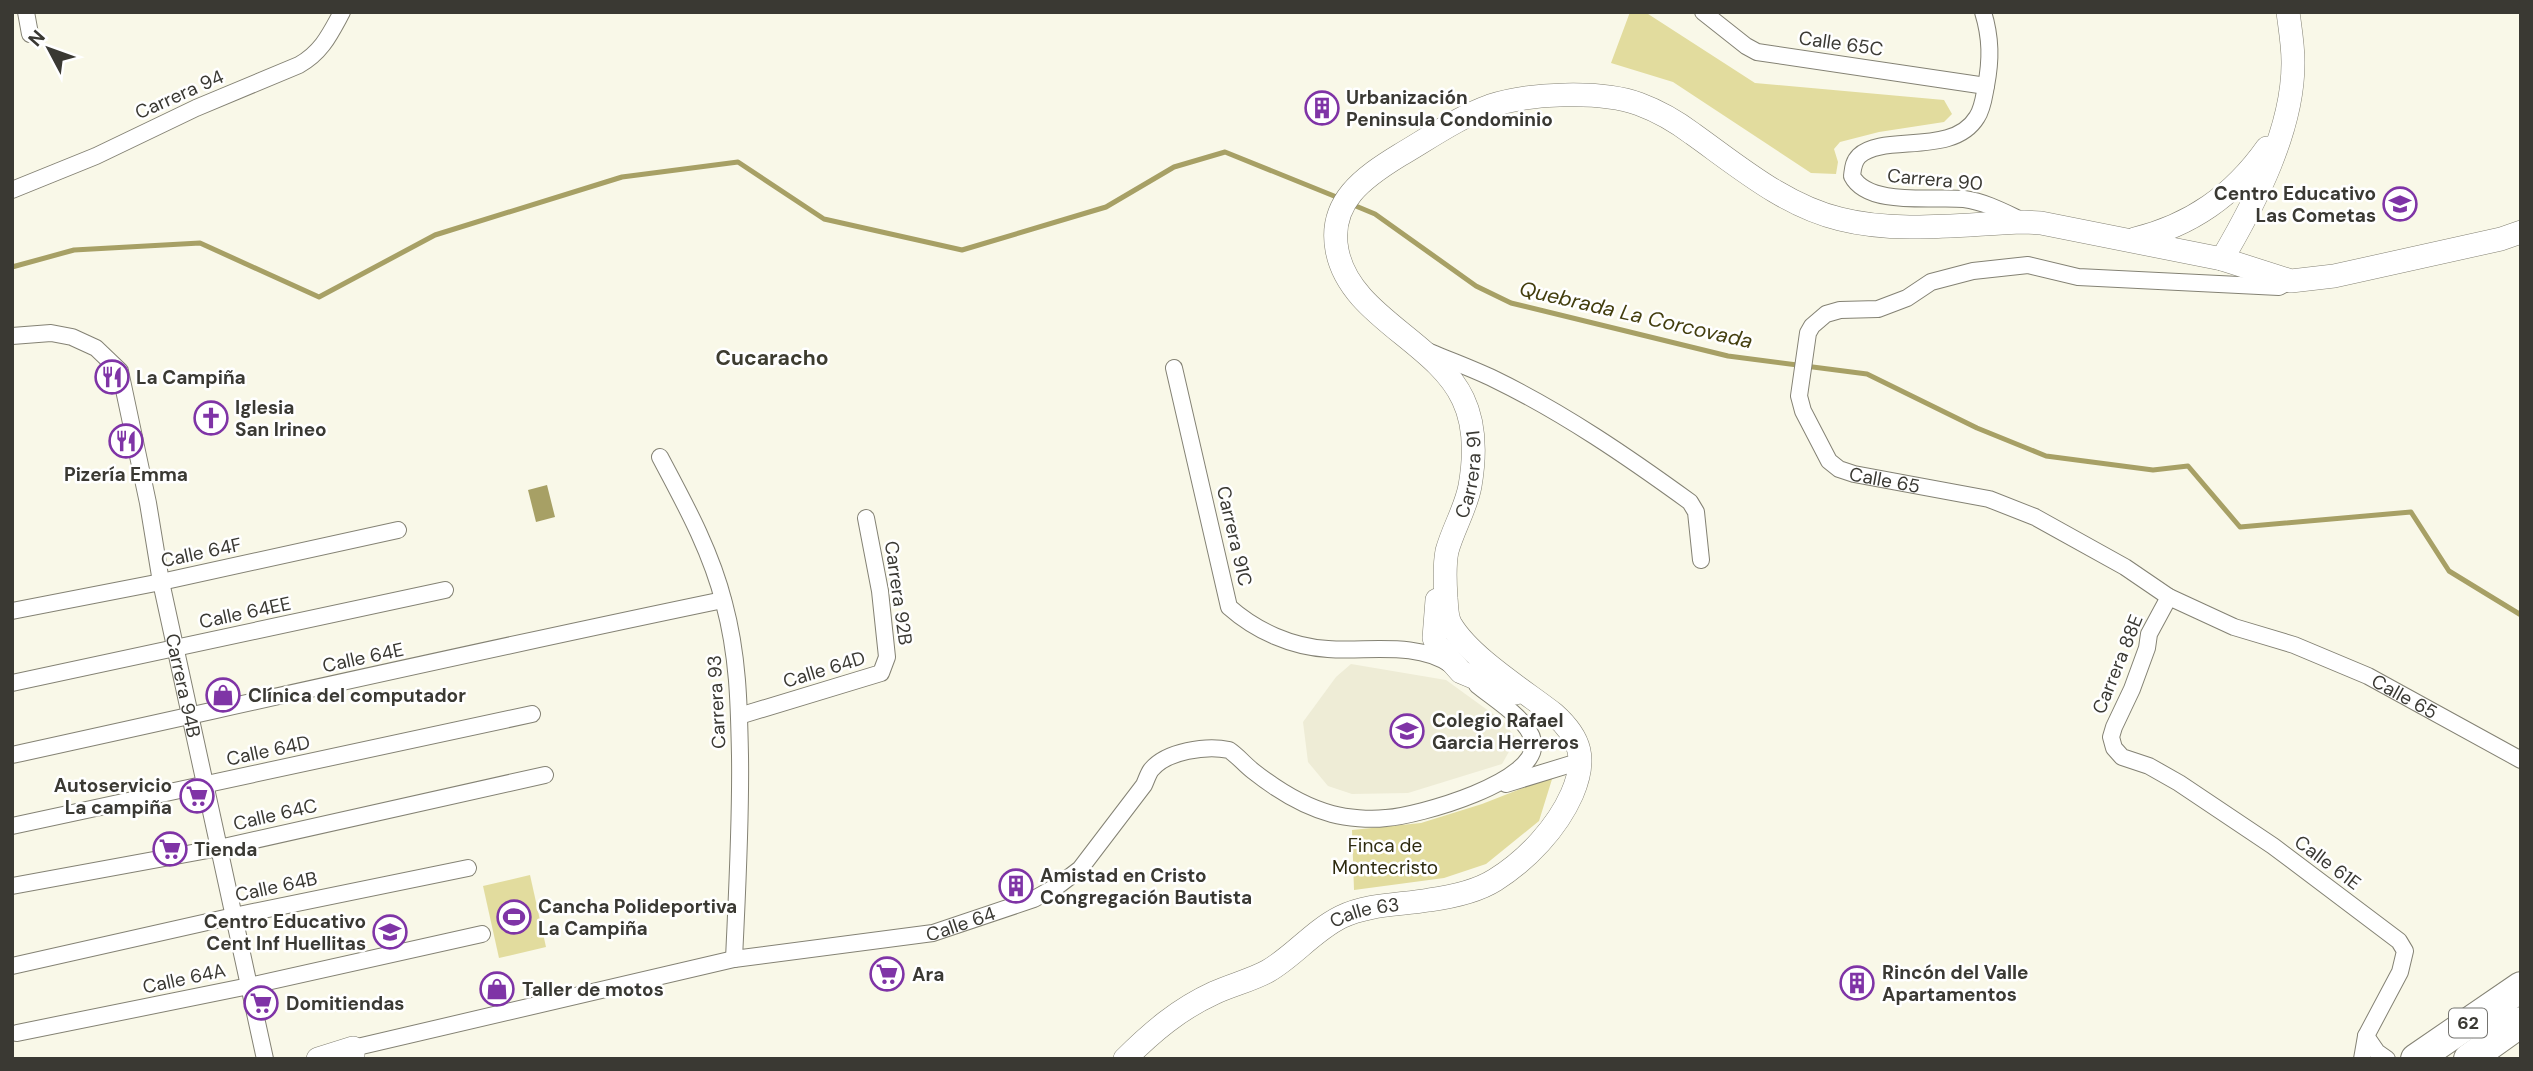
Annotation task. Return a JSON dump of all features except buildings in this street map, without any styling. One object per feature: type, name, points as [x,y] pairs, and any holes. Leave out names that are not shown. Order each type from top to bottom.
[{"type":"highway","name":"62","points":[[2416,1059],[2521,988]]},
{"type":"highway","name":"62","points":[[2469,1059],[2521,1022]]},
{"type":"main road","points":[[2222,259],[2247,216],[2267,170],[2283,122],[2289,99],[2293,62],[2288,12]]},
{"type":"main road","name":"Calle 65","points":[[1359,184],[1388,162],[1488,107],[1518,100],[1577,95],[1637,103],[1661,114],[1772,189],[1815,211],[1839,219],[1891,228],[2024,222],[2222,259],[2291,281],[2334,276],[2520,237]]},
{"type":"main road","points":[[2129,241],[2188,221],[2215,204],[2236,187],[2254,167],[2283,122]]},
{"type":"main road","name":"Carrera 91","points":[[1359,184],[1342,205],[1336,231],[1337,252],[1363,298],[1420,348],[1454,384],[1464,400],[1475,442],[1470,487],[1447,552],[1445,570],[1448,620],[1465,645],[1566,726],[1578,743],[1581,761]]},
{"type":"main road","points":[[1445,570],[1437,602],[1434,638],[1461,672],[1504,690],[1530,696]]},
{"type":"main road","name":"Calle 63","points":[[1125,1059],[1149,1034],[1175,1014],[1212,993],[1268,971],[1315,933],[1339,918],[1373,906],[1446,897],[1494,880],[1542,839],[1560,816],[1574,790],[1581,761]]},
{"type":"main road","name":"Calle 64","points":[[318,1059],[353,1053]]},
{"type":"street","points":[[26,12],[30,34]]},
{"type":"street","name":"Carrera 94","points":[[12,190],[96,156],[197,108],[299,65],[325,45],[342,12]]},
{"type":"street","name":"Calle 65C","points":[[1703,12],[1757,52],[1986,86]]},
{"type":"street","name":"Carrera 90","points":[[1983,12],[1990,44],[1986,86],[1980,113],[1972,125],[1941,140],[1869,151],[1858,157],[1852,176],[1860,187],[1875,195],[1965,200],[1990,205],[2024,222]]},
{"type":"street","name":"Calle 65","points":[[2291,281],[2279,287],[2165,282],[2078,276],[2028,265],[1973,271],[1931,282],[1907,298],[1878,309],[1840,310],[1826,314],[1812,326],[1806,341],[1800,387],[1803,411],[1825,456],[1839,470],[1989,499],[2035,517],[2098,551],[2169,597],[2234,627],[2294,645],[2368,676],[2521,760]]},
{"type":"street","name":"Carrera 94B","points":[[12,336],[51,333],[72,337],[96,348],[120,371],[161,582],[265,1059]]},
{"type":"street","points":[[1420,348],[1495,379],[1566,418],[1690,502],[1696,512],[1700,560]]},
{"type":"street","name":"Carrera 91C","points":[[1174,368],[1230,607],[1259,630],[1281,639],[1325,649],[1411,651],[1444,660],[1525,724],[1531,734]]},
{"type":"street","name":"Carrera 93","points":[[660,457],[698,529],[723,600],[739,679],[740,856],[734,959]]},
{"type":"street","name":"Carrera 92B","points":[[866,518],[880,591],[887,657],[881,673]]},
{"type":"street","name":"Calle 64F","points":[[12,611],[161,582],[398,530]]},
{"type":"street","name":"Calle 64EE","points":[[12,683],[445,590]]},
{"type":"street","name":"Carrera 88E","points":[[2114,748],[2111,737],[2114,727],[2132,689],[2147,648],[2149,634],[2169,597]]},
{"type":"street","name":"Calle 64E","points":[[12,755],[723,600]]},
{"type":"street","points":[[1411,651],[1421,639],[1437,602]]},
{"type":"street","name":"Calle 64D","points":[[739,716],[881,673]]},
{"type":"street","name":"Calle 64D","points":[[12,826],[532,714]]},
{"type":"street","name":"Calle 64","points":[[353,1053],[734,959],[933,933],[1034,900],[1080,869],[1144,785],[1151,770],[1164,759],[1188,752],[1220,748],[1229,750],[1286,796],[1334,815],[1384,819],[1424,812],[1474,795],[1523,767],[1534,744],[1531,734]]},
{"type":"street","name":"Calle 61E","points":[[2114,748],[2122,757],[2149,766],[2179,783],[2252,832],[2399,941],[2405,951],[2400,972],[2366,1036],[2362,1059]]},
{"type":"street","points":[[1474,795],[1581,761]]},
{"type":"street","name":"Calle 64C","points":[[12,886],[219,848],[545,775]]},
{"type":"street","name":"Calle 64B","points":[[12,966],[234,916],[468,868]]},
{"type":"street","name":"Calle 64A","points":[[17,1033],[249,986],[482,934]]},
{"type":"street","points":[[2366,1036],[2377,1052],[2387,1059]]},
{"type":"shaded area","points":[[547,485],[555,517],[536,522],[528,490]]},
{"type":"shaded area","name":"Colegio Rafael Garcia Herreros","points":[[1351,664],[1446,680],[1504,722],[1516,739],[1502,764],[1408,793],[1352,794],[1328,786],[1308,762],[1303,722],[1336,677]]},
{"type":"green space","points":[[1630,12],[1645,12],[1755,83],[1944,100],[1952,114],[1944,122],[1879,132],[1840,142],[1834,149],[1838,162],[1836,174],[1811,173],[1673,82],[1611,63]]},
{"type":"green space","name":"Finca de Montecristo","points":[[1553,776],[1539,821],[1486,864],[1444,878],[1354,890],[1352,830],[1421,823],[1482,804]]},
{"type":"green space","name":"Cancha Polideportiva La Campiña","points":[[530,875],[546,947],[499,958],[483,886]]},
{"type":"waterway","name":"Quebrada La Corcovada","points":[[12,267],[74,250],[200,243],[319,297],[435,235],[622,177],[738,162],[824,219],[962,250],[1106,207],[1174,167],[1225,152],[1339,198]]},
{"type":"waterway","name":"Quebrada La Corcovada","points":[[1351,204],[1375,214],[1476,286],[1511,303],[1728,356],[1867,374],[1977,428],[2046,456],[2153,470],[2188,466],[2240,527],[2411,512],[2449,571],[2521,615]]},
{"type":"place","name":"Urbanización Peninsula Condominio","points":[[1322,108]]},
{"type":"place","name":"Centro Educativo Las Cometas","points":[[2400,204]]},
{"type":"place","name":"La Campiña","points":[[112,377]]},
{"type":"place","name":"Iglesia San Irineo","points":[[211,418]]},
{"type":"place","name":"Pizería Emma","points":[[126,441]]},
{"type":"place","name":"Clínica del computador","points":[[223,695]]},
{"type":"place","name":"Colegio Rafael Garcia Herreros","points":[[1407,731]]},
{"type":"place","name":"Autoservicio La campiña","points":[[197,796]]},
{"type":"place","name":"Tienda","points":[[170,849]]},
{"type":"place","name":"Amistad en Cristo Congregación Bautista","points":[[1016,886]]},
{"type":"place","name":"Cancha Polideportiva La Campiña","points":[[514,917]]},
{"type":"place","name":"Centro Educativo Cent Inf Huellitas","points":[[390,932]]},
{"type":"place","name":"Ara","points":[[887,974]]},
{"type":"place","name":"Rincón del Valle Apartamentos","points":[[1857,983]]},
{"type":"place","name":"Taller de motos","points":[[497,989]]},
{"type":"place","name":"Domitiendas","points":[[261,1003]]},
{"type":"district","name":"Cucaracho","points":[[772,358]]}]
